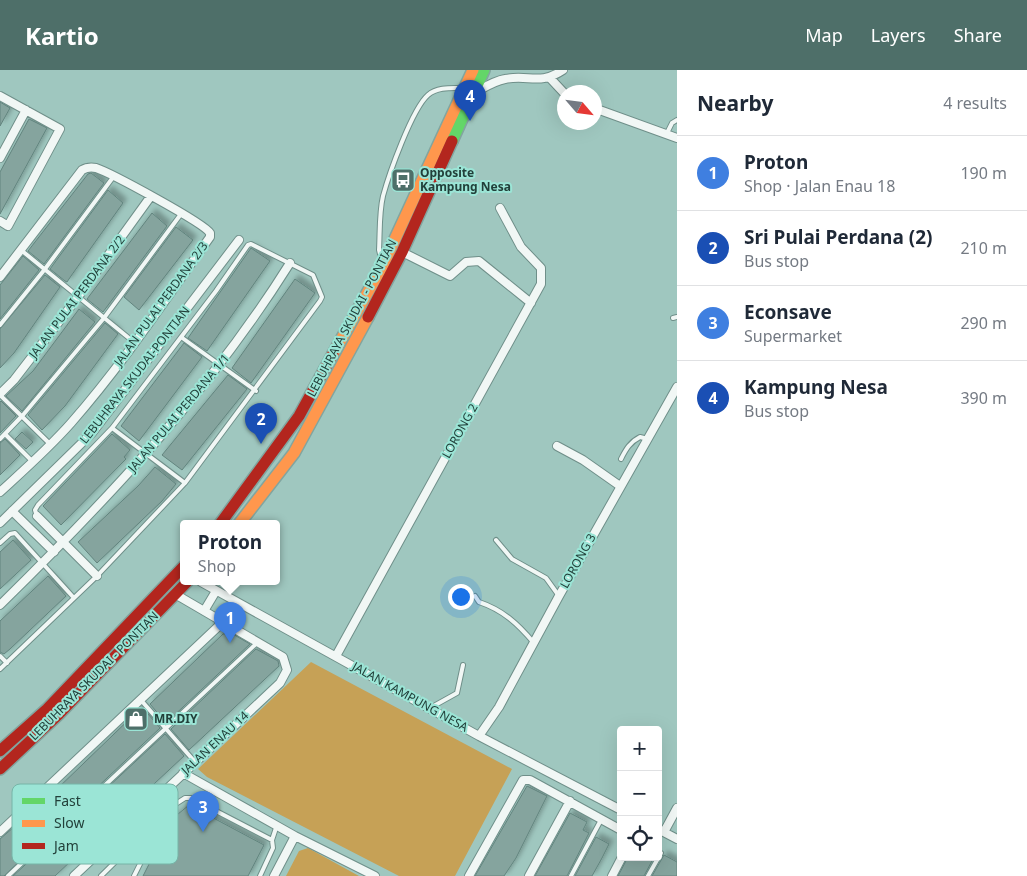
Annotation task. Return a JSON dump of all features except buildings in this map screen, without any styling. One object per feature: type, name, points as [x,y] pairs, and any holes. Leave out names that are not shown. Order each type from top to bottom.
[{"type":"highway","name":"LEBUHRAYA SKUDAI - PONTIAN","points":[[242,520],[294,453],[402,252],[468,91],[473,70]]},
{"type":"highway","name":"LEBUHRAYA SKUDAI - PONTIAN","points":[[223,520],[299,416],[383,265],[468,91],[484,70]]},
{"type":"highway","name":"LEBUHRAYA SKUDAI - PONTIAN","points":[[0,752],[47,709],[180,570]]},
{"type":"highway","name":"LEBUHRAYA SKUDAI - PONTIAN","points":[[0,769],[59,714],[184,585]]},
{"type":"street","points":[[501,70],[505,79]]},
{"type":"street","points":[[468,91],[505,79],[550,78],[563,70]]},
{"type":"street","points":[[550,78],[557,86]]},
{"type":"street","points":[[0,96],[60,129],[8,226],[0,221]]},
{"type":"street","points":[[0,158],[26,110]]},
{"type":"street","points":[[602,111],[677,138]]},
{"type":"street","name":"JALAN PULAI PERDANA 2/3","points":[[0,277],[86,167],[114,175],[209,230],[210,237],[135,343],[70,424],[0,492]]},
{"type":"street","name":"JALAN PULAI PERDANA 2/2","points":[[0,395],[14,380],[78,297],[151,196]]},
{"type":"street","name":"LORONG 2","points":[[336,656],[541,284],[541,268],[521,247],[500,208]]},
{"type":"street","name":"LEBUHRAYA SKUDAI-PONTIAN","points":[[0,524],[92,434],[239,240]]},
{"type":"street","points":[[402,252],[450,276],[466,262],[479,261],[531,303]]},
{"type":"street","name":"JALAN PULAI PERDANA 1/1","points":[[0,605],[65,541],[147,454],[220,365],[267,300],[290,263]]},
{"type":"street","name":"LORONG 3","points":[[479,736],[499,707],[620,486],[677,387]]},
{"type":"street","points":[[557,446],[583,460],[620,486]]},
{"type":"street","points":[[12,511],[54,552]]},
{"type":"street","points":[[38,516],[65,541],[97,576]]},
{"type":"street","name":"JALAN KAMPUNG NESA","points":[[206,585],[479,736],[617,808]]},
{"type":"street","points":[[204,611],[216,591]]},
{"type":"street","points":[[175,594],[259,641]]},
{"type":"street","points":[[51,784],[224,621]]},
{"type":"street","name":"JALAN ENAU 14","points":[[171,784],[280,684],[287,670],[283,657],[259,641]]},
{"type":"street","points":[[183,773],[295,836],[376,876]]},
{"type":"street","points":[[469,876],[523,780],[530,780],[617,827]]},
{"type":"street","points":[[529,876],[570,801]]},
{"type":"street","points":[[662,829],[677,808]]},
{"type":"street","points":[[0,832],[12,821]]},
{"type":"street","points":[[662,831],[677,839]]},
{"type":"street","points":[[274,876],[295,836]]},
{"type":"street","points":[[612,876],[620,861]]},
{"type":"street","name":"JALAN ENAU 14","points":[[74,876],[86,864]]},
{"type":"lane","points":[[383,265],[379,250],[383,198],[393,165],[421,104],[429,94],[442,89],[468,91]]},
{"type":"lane","points":[[667,133],[672,123],[677,120]]},
{"type":"lane","points":[[0,326],[45,269],[114,175]]},
{"type":"lane","points":[[0,439],[23,415],[104,318],[181,214]]},
{"type":"lane","points":[[0,669],[97,576],[185,483],[256,391],[322,297],[313,275],[250,244],[112,428],[38,504],[35,510],[38,516]]},
{"type":"lane","points":[[21,250],[135,343]]},
{"type":"lane","points":[[181,337],[256,391]]},
{"type":"lane","points":[[0,395],[23,415],[50,444]]},
{"type":"lane","points":[[112,428],[185,483]]},
{"type":"lane","points":[[5,434],[32,461]]},
{"type":"lane","points":[[621,459],[628,445],[640,437],[648,439]]},
{"type":"lane","points":[[0,543],[12,532],[74,598]]},
{"type":"lane","points":[[496,540],[512,559],[546,578],[559,596]]},
{"type":"lane","points":[[475,596],[479,602],[491,606],[514,620],[534,643]]},
{"type":"lane","points":[[106,784],[259,641]]},
{"type":"lane","points":[[0,656],[7,663]]},
{"type":"lane","points":[[430,708],[457,693],[463,665]]},
{"type":"lane","points":[[140,699],[195,762]]},
{"type":"lane","points":[[178,802],[181,799],[188,798],[272,840]]},
{"type":"lane","points":[[571,876],[602,818]]},
{"type":"lane","points":[[260,876],[273,848],[272,840],[277,825]]},
{"type":"lane","points":[[648,876],[656,861]]},
{"type":"lane","points":[[8,876],[21,864]]},
{"type":"lane","points":[[101,876],[113,864]]},
{"type":"lane","points":[[134,876],[140,864]]},
{"type":"shaded area","points":[[311,662],[512,769],[455,876],[399,876],[207,777],[198,769]]},
{"type":"shaded area","points":[[308,848],[359,876],[286,876],[299,851]]},
{"type":"traffic: fast","points":[[452,141],[484,70]]},
{"type":"traffic: slow","points":[[333,354],[383,265],[473,70]]},
{"type":"traffic: slow","points":[[242,520],[294,453],[368,317]]},
{"type":"traffic: jam","points":[[368,317],[402,252],[452,141]]},
{"type":"traffic: jam","points":[[223,520],[299,416],[333,354]]},
{"type":"traffic: jam","points":[[0,751],[47,709],[180,570]]},
{"type":"traffic: jam","points":[[0,769],[59,714],[184,585]]},
{"type":"place","name":"Kampung Nesa","points":[[470,121]]},
{"type":"place","name":"Opposite Kampung Nesa","points":[[403,180]]},
{"type":"place","name":"Sri Pulai Perdana (2)","points":[[261,444]]},
{"type":"place","name":"Proton","points":[[230,643]]},
{"type":"place","name":"MR.DIY","points":[[136,719]]},
{"type":"place","name":"Econsave","points":[[203,832]]}]
